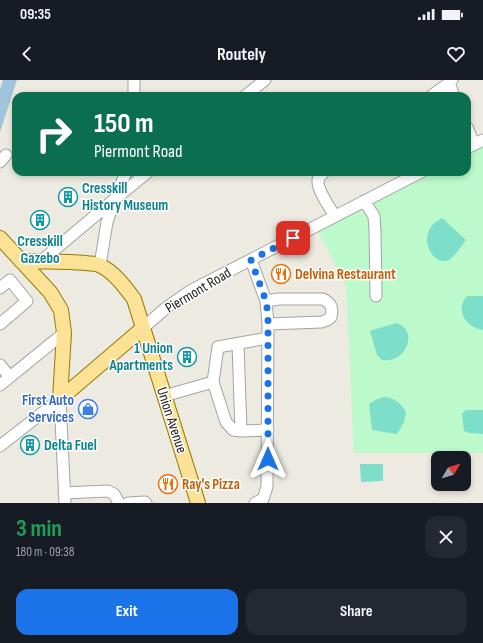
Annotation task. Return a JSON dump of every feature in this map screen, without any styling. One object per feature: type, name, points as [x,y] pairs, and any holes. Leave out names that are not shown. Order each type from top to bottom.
[{"type":"main road","points":[[0,238],[50,292],[61,310],[64,333],[60,400]]},
{"type":"main road","points":[[21,261],[64,261],[100,265]]},
{"type":"main road","name":"Union Avenue","points":[[100,265],[113,275],[134,299],[198,503]]},
{"type":"main road","name":"Piermont Road","points":[[60,400],[142,328]]},
{"type":"street","points":[[134,80],[134,92]]},
{"type":"street","points":[[250,92],[265,80]]},
{"type":"street","points":[[437,92],[451,82],[453,92]]},
{"type":"street","points":[[100,265],[107,222],[124,176]]},
{"type":"street","points":[[40,262],[143,176]]},
{"type":"street","points":[[321,176],[318,180],[321,192],[335,216]]},
{"type":"street","name":"Piermont Road","points":[[142,328],[167,307],[190,291],[413,176]]},
{"type":"street","points":[[364,201],[374,216],[376,296]]},
{"type":"street","points":[[251,260],[266,301],[268,324],[267,487],[263,499],[255,503]]},
{"type":"street","points":[[0,288],[10,280],[27,301],[0,324]]},
{"type":"street","points":[[266,301],[278,299],[323,299],[329,302],[332,306],[331,317],[322,322],[268,324]]},
{"type":"street","points":[[0,385],[64,333]]},
{"type":"street","points":[[268,338],[218,347],[213,382],[226,422],[233,430],[268,430]]},
{"type":"street","points":[[238,344],[241,431]]},
{"type":"street","points":[[0,365],[10,377]]},
{"type":"street","points":[[164,396],[213,382]]},
{"type":"street","points":[[60,400],[65,498],[108,491],[114,494],[120,503]]},
{"type":"street","name":"Piermont Road","points":[[0,446],[60,400]]},
{"type":"street","points":[[128,503],[146,503]]},
{"type":"green space","points":[[483,140],[483,453],[471,453],[471,451],[431,451],[431,453],[354,453],[346,286],[315,225],[413,176],[471,176],[471,147]]},
{"type":"shaded area","points":[[3,80],[17,80],[0,132],[0,89]]},
{"type":"shaded area","points":[[442,218],[466,240],[450,259],[444,261],[433,255],[427,240],[428,232],[433,225]]},
{"type":"shaded area","points":[[467,296],[483,296],[483,330],[472,326],[464,318],[462,307],[463,301]]},
{"type":"shaded area","points":[[396,323],[403,326],[407,332],[407,345],[398,357],[391,360],[382,360],[377,355],[370,331]]},
{"type":"shaded area","points":[[383,397],[396,401],[406,412],[404,422],[397,434],[372,430],[369,404]]},
{"type":"shaded area","points":[[466,410],[483,410],[483,434],[464,431],[462,414]]},
{"type":"shaded area","points":[[360,464],[383,464],[383,481],[361,482]]},
{"type":"place","name":"Cresskill History Museum","points":[[68,197]]},
{"type":"place","name":"Cresskill Gazebo","points":[[40,220]]},
{"type":"place","name":"Delvina Restaurant","points":[[281,274]]},
{"type":"place","name":"1 Union Apartments","points":[[187,357]]},
{"type":"place","name":"First Auto Services","points":[[88,409]]},
{"type":"place","name":"Delta Fuel","points":[[30,445]]},
{"type":"place","name":"Ray's Pizza","points":[[168,484]]},
{"type":"route","points":[[268,459],[268,315],[266,301],[251,260],[293,238]]}]
